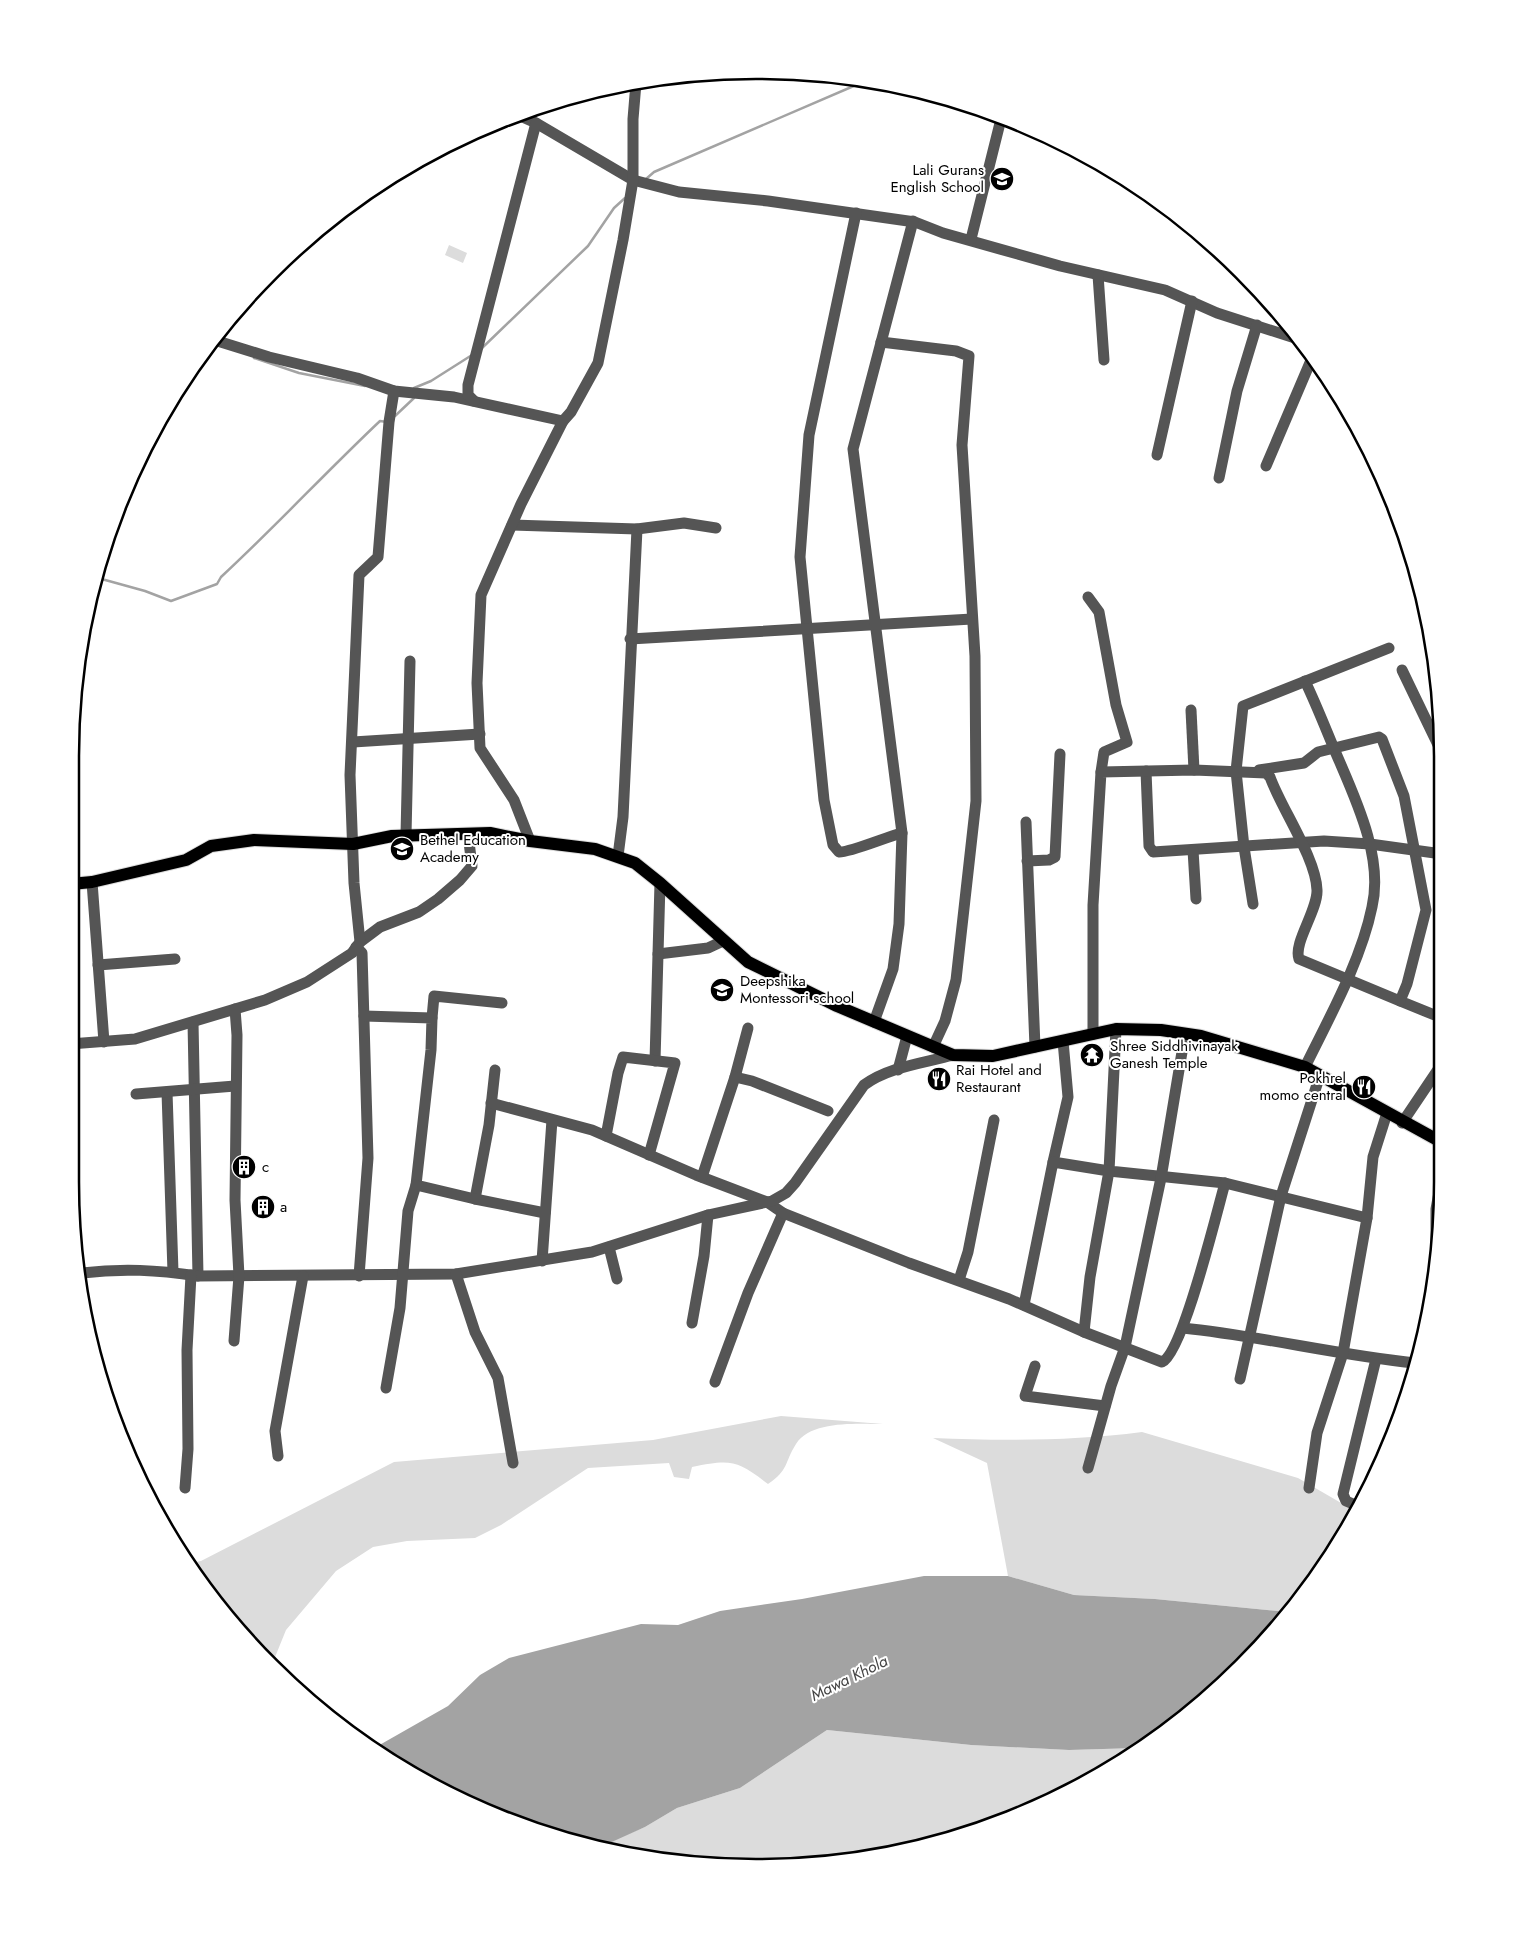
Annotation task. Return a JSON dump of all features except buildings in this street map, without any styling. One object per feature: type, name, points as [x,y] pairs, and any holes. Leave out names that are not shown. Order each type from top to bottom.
[{"type":"main road","points":[[79,883],[92,882],[186,860],[210,846],[254,840],[353,844],[392,836],[490,833],[530,841],[595,849],[618,856],[635,864],[660,883],[748,962],[874,1022],[953,1055],[993,1056],[1116,1030],[1161,1030],[1201,1036],[1305,1067],[1388,1113],[1402,1123],[1434,1139]]},
{"type":"street","points":[[530,841],[514,800],[480,748],[477,683],[481,595],[512,525],[562,422],[571,412],[598,363],[633,180],[633,119],[635,90]]},
{"type":"street","points":[[527,119],[633,180],[679,192],[768,201],[913,221],[942,233],[971,239],[1060,266],[1165,290],[1217,313],[1287,335]]},
{"type":"street","points":[[474,401],[468,395],[467,388],[494,278],[536,123]]},
{"type":"street","points":[[971,239],[999,124]]},
{"type":"street","points":[[856,213],[809,435],[800,557],[809,630],[824,800],[833,845],[839,852],[846,853],[884,837],[902,833]]},
{"type":"street","points":[[874,1022],[893,969],[899,924],[902,833],[874,626],[854,449],[913,221]]},
{"type":"street","points":[[1098,275],[1104,360]]},
{"type":"street","points":[[1157,455],[1192,301]]},
{"type":"street","points":[[1219,478],[1237,391],[1257,325]]},
{"type":"street","points":[[221,342],[269,357],[356,378],[394,391],[474,401],[562,422]]},
{"type":"street","points":[[881,342],[956,352],[969,356],[962,444],[975,656],[976,801],[956,980],[944,1021],[933,1047]]},
{"type":"street","points":[[1266,466],[1309,365]]},
{"type":"street","points":[[456,398],[467,388]]},
{"type":"street","points":[[359,1276],[368,1158],[362,953],[358,945],[350,775],[353,742],[353,675],[359,575],[378,557],[389,422],[394,391]]},
{"type":"street","points":[[512,525],[637,529],[684,523],[716,528]]},
{"type":"street","points":[[618,856],[623,817],[630,639],[637,529]]},
{"type":"street","points":[[1088,597],[1099,612],[1116,706],[1127,736],[1124,745],[1104,752],[1101,772],[1093,905],[1093,1034]]},
{"type":"street","points":[[630,639],[972,619]]},
{"type":"street","points":[[1253,904],[1244,847],[1236,771],[1242,706],[1389,648]]},
{"type":"street","points":[[406,835],[410,661]]},
{"type":"street","points":[[1402,670],[1434,735]]},
{"type":"street","points":[[1305,681],[1364,819],[1370,844],[1374,883],[1373,906],[1348,980],[1305,1067]]},
{"type":"street","points":[[1191,710],[1194,770]]},
{"type":"street","points":[[353,742],[407,737],[480,734]]},
{"type":"street","points":[[1249,771],[1304,763],[1318,752],[1333,747],[1379,737],[1382,739],[1404,796],[1426,910],[1407,984],[1400,1001]]},
{"type":"street","points":[[1027,861],[1049,860],[1055,857],[1060,754]]},
{"type":"street","points":[[1101,772],[1194,770],[1266,773],[1270,776],[1301,842],[1317,888],[1316,903],[1298,956],[1299,959],[1434,1015]]},
{"type":"street","points":[[1146,771],[1150,849],[1153,852],[1301,842],[1370,844],[1434,853]]},
{"type":"street","points":[[1026,822],[1035,1047]]},
{"type":"street","points":[[79,1043],[135,1039],[292,990],[352,953],[358,945],[380,927],[419,912],[460,880],[472,866],[468,834]]},
{"type":"street","points":[[1193,850],[1196,899]]},
{"type":"street","points":[[92,882],[104,1042]]},
{"type":"street","points":[[655,1060],[660,883]]},
{"type":"street","points":[[658,954],[708,948],[723,941]]},
{"type":"street","points":[[98,965],[175,959]]},
{"type":"street","points":[[386,1388],[400,1308],[408,1211],[416,1185],[431,1050],[434,996],[502,1003]]},
{"type":"street","points":[[234,1341],[239,1276],[235,1200],[237,1035],[235,1009]]},
{"type":"street","points":[[364,1016],[432,1018]]},
{"type":"street","points":[[184,1488],[188,1448],[187,1350],[194,1275],[192,1022]]},
{"type":"street","points":[[702,1177],[735,1077],[748,1028]]},
{"type":"street","points":[[1084,1332],[1090,1277],[1109,1171],[1116,1030]]},
{"type":"street","points":[[1088,1468],[1105,1406],[1125,1347],[1161,1178],[1185,1034]]},
{"type":"street","points":[[898,1070],[907,1036]]},
{"type":"street","points":[[1024,1305],[1068,1097],[1063,1041]]},
{"type":"street","points":[[85,1273],[116,1268],[194,1275],[239,1276],[402,1276],[456,1274],[542,1261],[609,1247],[708,1216],[778,1199],[795,1183],[864,1085],[871,1080],[898,1070],[953,1055]]},
{"type":"street","points":[[606,1136],[618,1073],[624,1057],[675,1063],[649,1155]]},
{"type":"street","points":[[475,1199],[495,1070]]},
{"type":"street","points":[[1240,1379],[1252,1337],[1281,1196],[1320,1075]]},
{"type":"street","points":[[1402,1123],[1434,1075]]},
{"type":"street","points":[[735,1077],[752,1081],[828,1111]]},
{"type":"street","points":[[136,1094],[235,1086]]},
{"type":"street","points":[[167,1092],[173,1272]]},
{"type":"street","points":[[491,1103],[606,1136],[702,1177],[767,1202],[783,1212],[909,1264],[959,1280],[1024,1305],[1084,1332],[1162,1362],[1168,1359],[1183,1328],[1225,1183]]},
{"type":"street","points":[[1309,1488],[1316,1433],[1344,1353],[1367,1218],[1373,1157],[1388,1113]]},
{"type":"street","points":[[542,1261],[552,1120]]},
{"type":"street","points":[[959,1280],[968,1252],[994,1120]]},
{"type":"street","points":[[1053,1162],[1161,1178],[1225,1183],[1367,1218]]},
{"type":"street","points":[[416,1185],[545,1213]]},
{"type":"street","points":[[715,1382],[748,1293],[783,1212]]},
{"type":"street","points":[[692,1323],[704,1256],[708,1216]]},
{"type":"street","points":[[609,1247],[617,1279]]},
{"type":"street","points":[[456,1274],[475,1332],[498,1378],[513,1463]]},
{"type":"street","points":[[278,1456],[275,1431],[303,1276]]},
{"type":"street","points":[[1183,1328],[1252,1337],[1376,1359],[1409,1362]]},
{"type":"street","points":[[1352,1504],[1346,1502],[1343,1494],[1376,1359]]},
{"type":"street","points":[[1035,1366],[1025,1396],[1105,1406]]},
{"type":"shaded area","points":[[449,245],[467,253],[463,263],[445,255]]},
{"type":"shaded area","points":[[781,1416],[883,1424],[836,1425],[812,1431],[803,1436],[796,1444],[780,1475],[768,1484],[741,1466],[725,1463],[692,1467],[689,1479],[674,1477],[669,1463],[588,1468],[501,1525],[475,1538],[407,1541],[373,1547],[336,1571],[286,1630],[275,1658],[219,1594],[196,1562],[394,1462],[653,1440]]},
{"type":"shaded area","points":[[1142,1432],[1298,1478],[1350,1508],[1320,1558],[1280,1611],[1155,1599],[1074,1595],[1008,1576],[987,1463],[933,1438],[1038,1440]]},
{"type":"shaded area","points":[[827,1730],[971,1745],[1069,1750],[1128,1748],[1056,1789],[1016,1808],[932,1836],[889,1846],[801,1858],[756,1859],[712,1858],[668,1853],[608,1842],[645,1827],[677,1808],[740,1788]]},
{"type":"water","name":"Mawa Khola","points":[[924,1576],[1008,1576],[1074,1595],[1155,1599],[1280,1611],[1236,1661],[1203,1691],[1169,1719],[1128,1748],[1069,1750],[971,1745],[827,1730],[740,1788],[677,1808],[645,1827],[610,1843],[581,1836],[497,1808],[418,1768],[380,1745],[448,1706],[480,1675],[509,1658],[641,1624],[678,1625],[720,1611],[802,1599]]},
{"type":"waterway","points":[[646,179],[654,172],[853,86]]},
{"type":"waterway","points":[[481,349],[588,246],[614,208],[625,198]]},
{"type":"waterway","points":[[414,388],[431,381],[472,355]]},
{"type":"waterway","points":[[254,358],[299,373],[365,386]]},
{"type":"waterway","points":[[395,416],[414,398]]},
{"type":"waterway","points":[[103,579],[145,591],[171,601],[217,584],[221,577],[380,421],[387,422]]},
{"type":"place","name":"Lali Gurans English School","points":[[1002,179]]},
{"type":"place","name":"Bethel Education Academy","points":[[402,849]]},
{"type":"place","name":"Deepshika Montessori school","points":[[722,990]]},
{"type":"place","name":"Shree Siddhivinayak Ganesh Temple","points":[[1092,1055]]},
{"type":"place","name":"Rai Hotel and Restaurant","points":[[939,1079]]},
{"type":"place","name":"Pokhrel momo central","points":[[1364,1087]]},
{"type":"place","name":"c","points":[[244,1167]]},
{"type":"place","name":"a","points":[[263,1207]]}]
